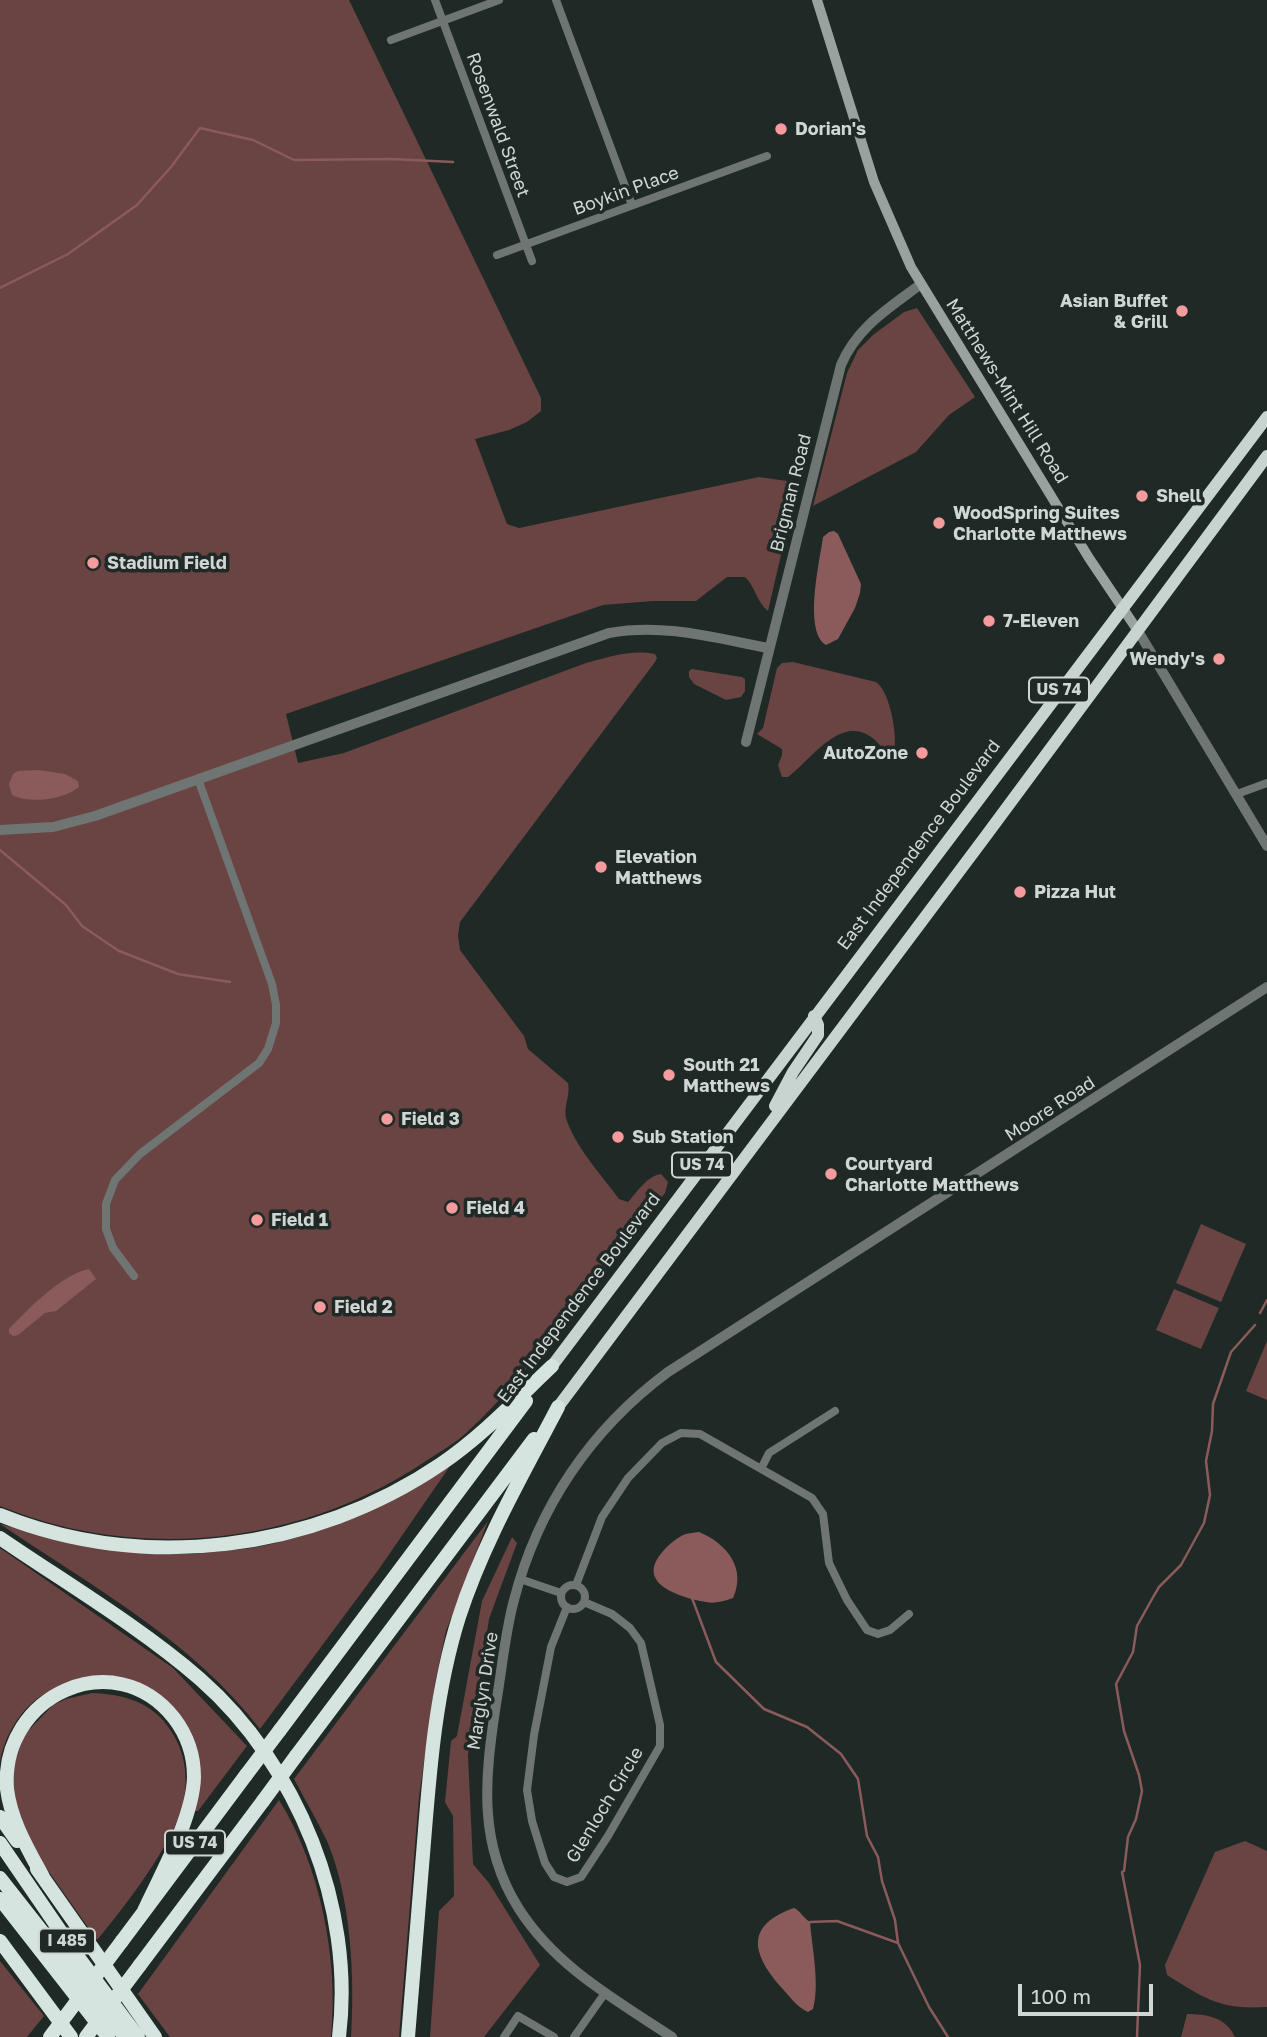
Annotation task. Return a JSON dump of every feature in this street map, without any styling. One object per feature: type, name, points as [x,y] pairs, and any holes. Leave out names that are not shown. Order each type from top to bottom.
[{"type":"highway","name":"East Independence Boulevard","points":[[50,2037],[814,1016],[1267,417]]},
{"type":"highway","name":"US 74","points":[[86,2037],[1267,456]]},
{"type":"highway","points":[[757,1141],[793,1072],[816,1040],[818,1030],[814,1016]]},
{"type":"highway","points":[[0,1515],[94,1541],[154,1547],[215,1546],[294,1531],[360,1508],[431,1470],[489,1427],[552,1366]]},
{"type":"highway","points":[[408,2037],[430,1763],[447,1662],[481,1558],[558,1407]]},
{"type":"highway","points":[[0,1538],[177,1660],[224,1702],[265,1752],[298,1809],[311,1838],[330,1902],[340,1965],[339,2037]]},
{"type":"highway","points":[[43,1877],[17,1826],[9,1801],[7,1766],[17,1733],[37,1706],[66,1688],[99,1682],[132,1688],[162,1705],[177,1722],[191,1753],[194,1775],[184,1822],[144,1911]]},
{"type":"highway","name":"I 485","points":[[0,1817],[155,2037]]},
{"type":"highway","name":"I 485","points":[[0,1843],[78,1957],[138,2037]]},
{"type":"highway","name":"I 485","points":[[0,1878],[125,2037]]},
{"type":"highway","name":"I 485","points":[[0,1899],[108,2037]]},
{"type":"highway","points":[[0,1941],[71,2037]]},
{"type":"highway","points":[[0,1951],[22,1971]]},
{"type":"main road","name":"Matthews-Mint Hill Road","points":[[817,0],[874,182],[894,232],[921,284],[1138,631]]},
{"type":"street","name":"Rosenwald Street","points":[[435,0],[532,261]]},
{"type":"street","points":[[391,40],[499,0]]},
{"type":"street","points":[[556,0],[632,205]]},
{"type":"street","name":"Boykin Place","points":[[497,255],[767,156]]},
{"type":"street","name":"Brigman Road","points":[[746,742],[841,365],[853,341],[868,324],[921,284]]},
{"type":"street","points":[[0,830],[28,830],[66,824],[609,633],[648,628],[677,630],[768,648]]},
{"type":"street","name":"Matthews-Mint Hill Road","points":[[1138,631],[1267,846]]},
{"type":"street","points":[[134,1276],[113,1248],[106,1229],[106,1204],[115,1180],[140,1154],[253,1069],[268,1049],[276,1023],[272,984],[198,779]]},
{"type":"street","points":[[1237,794],[1267,783]]},
{"type":"street","name":"Moore Road","points":[[708,1347],[1267,987]]},
{"type":"street","name":"Marglyn Drive","points":[[672,2037],[605,1993],[558,1957],[518,1907],[499,1867],[491,1837],[486,1802],[486,1776],[507,1633],[529,1550],[545,1515],[569,1473],[593,1441],[651,1385],[708,1347]]},
{"type":"street","points":[[761,1469],[769,1453],[835,1410]]},
{"type":"street","points":[[576,1585],[602,1517],[628,1478],[662,1443],[681,1433],[700,1434],[812,1497],[823,1514],[829,1563],[847,1600],[867,1630],[878,1634],[890,1630],[909,1614]]},
{"type":"street","points":[[520,1579],[561,1593]]},
{"type":"street","points":[[576,1585],[584,1592],[584,1602],[577,1608],[567,1608],[561,1600],[561,1593],[567,1586],[576,1585]]},
{"type":"street","name":"Glenloch Circle","points":[[567,1608],[551,1647],[534,1735],[527,1790],[532,1821],[545,1863],[554,1877],[568,1882],[581,1877],[660,1746],[660,1725],[641,1643],[630,1628],[612,1614],[584,1602]]},
{"type":"street","points":[[574,2037],[605,1993]]},
{"type":"street","points":[[504,2037],[518,2016],[554,2037]]},
{"type":"shaded area","points":[[0,0],[349,0],[541,398],[541,411],[527,422],[475,439],[507,524],[519,528],[759,477],[787,481],[794,487],[794,499],[768,611],[745,577],[727,577],[696,601],[603,605],[286,714],[298,763],[344,753],[586,663],[629,653],[655,654],[655,662],[460,922],[458,935],[460,950],[524,1036],[528,1049],[568,1083],[566,1116],[571,1131],[619,1199],[628,1202],[656,1175],[661,1174],[668,1182],[665,1193],[533,1361],[494,1406],[461,1438],[378,1489],[327,1511],[273,1527],[219,1536],[163,1539],[108,1535],[53,1524],[0,1506]]},
{"type":"shaded area","points":[[917,308],[975,397],[949,415],[916,452],[813,506],[847,373],[858,350],[904,312]]},
{"type":"shaded area","points":[[834,531],[838,534],[861,584],[855,608],[838,639],[826,645],[819,637],[815,625],[815,594],[823,537]]},
{"type":"shaded area","points":[[793,662],[876,682],[890,706],[895,740],[893,757],[889,759],[876,741],[864,733],[852,731],[829,741],[788,777],[782,777],[778,765],[782,749],[757,734],[763,728],[777,668],[782,663]]},
{"type":"shaded area","points":[[692,669],[742,677],[745,679],[745,691],[741,697],[726,700],[694,684],[689,677],[689,671]]},
{"type":"shaded area","points":[[39,770],[65,774],[78,781],[79,787],[56,798],[37,800],[12,795],[9,784],[13,774],[18,771]]},
{"type":"shaded area","points":[[1201,1224],[1246,1244],[1221,1302],[1176,1283]]},
{"type":"shaded area","points":[[89,1269],[96,1279],[56,1311],[45,1313],[18,1335],[9,1333],[9,1329],[46,1293],[68,1278]]},
{"type":"shaded area","points":[[1174,1289],[1219,1308],[1201,1349],[1156,1330]]},
{"type":"shaded area","points":[[1267,1341],[1267,1400],[1246,1391]]},
{"type":"shaded area","points":[[450,1466],[379,1569],[260,1729],[233,1697],[172,1641],[139,1616],[0,1524],[72,1543],[133,1552],[194,1554],[252,1548],[340,1523]]},
{"type":"shaded area","points":[[488,1521],[446,1631],[435,1683],[419,1797],[399,2037],[351,2037],[350,1938],[341,1887],[327,1841],[294,1779]]},
{"type":"shaded area","points":[[699,1532],[718,1543],[736,1567],[737,1587],[733,1598],[713,1603],[693,1599],[665,1588],[656,1579],[654,1566],[666,1548],[683,1535]]},
{"type":"shaded area","points":[[512,1537],[517,1543],[489,1619],[468,1755],[473,1864],[489,1883],[540,1965],[484,2037],[430,2037],[439,1911],[454,1896],[453,1816],[445,1802],[451,1741],[457,1736],[482,1601]]},
{"type":"shaded area","points":[[0,1548],[173,1668],[247,1746],[198,1811],[195,1811],[190,1740],[130,1685],[69,1687],[43,1695],[25,1710],[11,1730],[0,1762]]},
{"type":"shaded area","points":[[92,1693],[126,1698],[155,1713],[176,1739],[183,1756],[186,1775],[183,1803],[170,1837],[134,1893],[97,1940],[37,1855],[12,1797],[14,1765],[24,1735],[53,1705]]},
{"type":"shaded area","points":[[279,1800],[306,1854],[323,1914],[332,1977],[331,2037],[170,2037],[138,1994]]},
{"type":"shaded area","points":[[1245,1841],[1267,1851],[1267,2007],[1237,2007],[1214,2001],[1167,1975],[1165,1965],[1215,1852]]},
{"type":"shaded area","points":[[794,1908],[810,1922],[816,1989],[813,2009],[808,2012],[796,2004],[770,1974],[759,1951],[758,1941],[767,1923]]},
{"type":"shaded area","points":[[0,1961],[44,2016],[27,2037],[0,2037]]},
{"type":"shaded area","points":[[1187,2014],[1215,2018],[1226,2025],[1235,2037],[1181,2037]]},
{"type":"waterway","points":[[0,288],[68,254],[137,205],[171,167],[200,128],[253,140],[294,160],[392,159],[453,162]]},
{"type":"waterway","points":[[0,850],[66,905],[82,926],[119,951],[178,974],[230,982]]},
{"type":"waterway","points":[[1260,1313],[1267,1300]]},
{"type":"waterway","points":[[1137,2037],[1140,1965],[1122,1872],[1128,1837],[1136,1819],[1142,1791],[1124,1731],[1116,1684],[1133,1652],[1137,1626],[1159,1587],[1181,1565],[1204,1523],[1210,1495],[1206,1461],[1212,1431],[1213,1404],[1231,1352],[1255,1325]]},
{"type":"waterway","points":[[692,1598],[716,1662],[764,1709],[807,1727],[841,1754],[858,1779],[867,1836],[878,1857],[882,1881],[895,1920],[898,1943],[929,2007],[948,2037]]},
{"type":"waterway","points":[[808,1925],[810,1922],[837,1921],[898,1943]]},
{"type":"place","name":"Dorian's","points":[[781,129]]},
{"type":"place","name":"Asian Buffet & Grill","points":[[1182,311]]},
{"type":"place","name":"Shell","points":[[1142,496]]},
{"type":"place","name":"WoodSpring Suites Charlotte Matthews","points":[[939,523]]},
{"type":"place","name":"Stadium Field","points":[[93,563]]},
{"type":"place","name":"7-Eleven","points":[[989,621]]},
{"type":"place","name":"Wendy's","points":[[1219,659]]},
{"type":"place","name":"AutoZone","points":[[922,753]]},
{"type":"place","name":"Elevation Matthews","points":[[601,867]]},
{"type":"place","name":"Pizza Hut","points":[[1020,892]]},
{"type":"place","name":"South 21 Matthews","points":[[669,1075]]},
{"type":"place","name":"Field 3","points":[[387,1119]]},
{"type":"place","name":"Sub Station","points":[[618,1137]]},
{"type":"place","name":"Courtyard Charlotte Matthews","points":[[831,1174]]},
{"type":"place","name":"Field 4","points":[[452,1208]]},
{"type":"place","name":"Field 1","points":[[257,1220]]},
{"type":"place","name":"Field 2","points":[[320,1307]]}]
